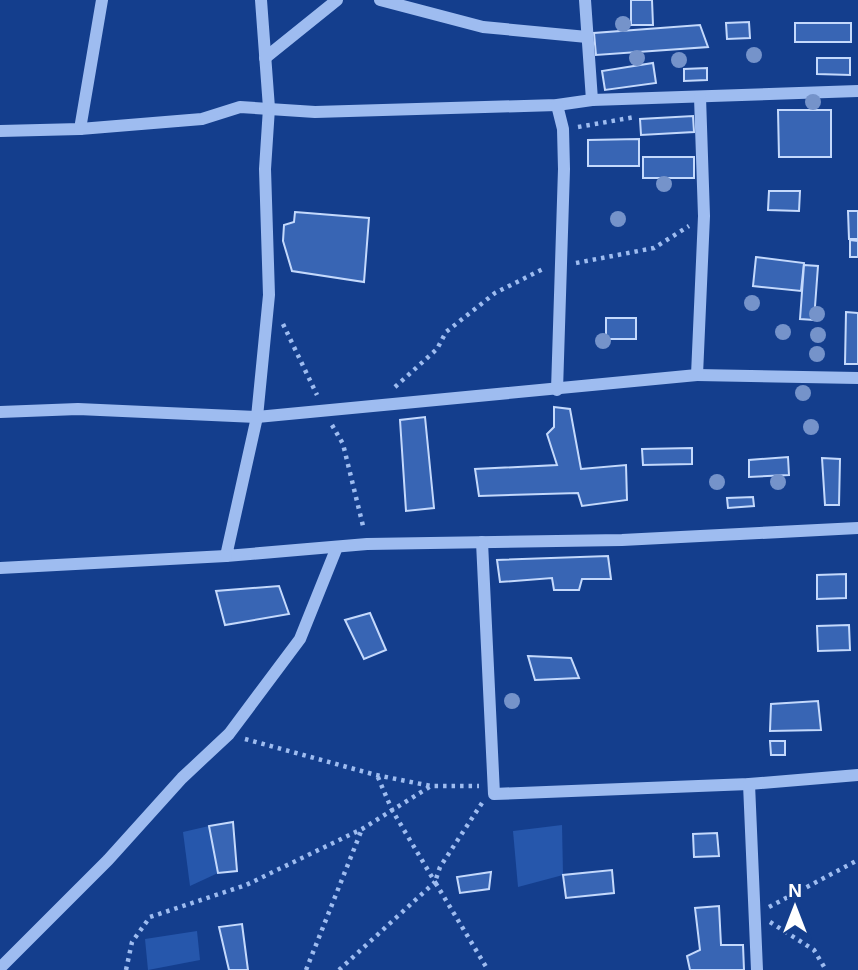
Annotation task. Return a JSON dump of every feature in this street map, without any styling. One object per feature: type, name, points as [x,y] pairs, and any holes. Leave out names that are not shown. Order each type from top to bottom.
[{"type":"street","points":[[80,129],[102,0]]},
{"type":"street","points":[[226,556],[257,417],[269,295],[265,169],[269,108],[261,0]]},
{"type":"street","points":[[265,58],[337,0]]},
{"type":"street","points":[[380,0],[483,27],[587,37]]},
{"type":"street","points":[[585,0],[592,100]]},
{"type":"street","points":[[0,131],[80,129],[202,119],[240,107],[315,112],[557,105],[592,100],[858,91]]},
{"type":"street","points":[[696,375],[704,216],[700,97]]},
{"type":"street","points":[[557,105],[563,129],[557,390]]},
{"type":"street","points":[[0,412],[78,408],[257,417],[376,403],[416,403],[696,375],[858,378]]},
{"type":"street","points":[[0,568],[337,547],[622,540],[858,528]]},
{"type":"street","points":[[482,542],[494,794],[749,784],[858,775]]},
{"type":"street","points":[[0,968],[108,860],[182,778],[229,734],[300,639],[337,547]]},
{"type":"street","points":[[749,784],[750,847],[757,914],[757,970]]},
{"type":"path","points":[[563,129],[646,115]]},
{"type":"path","points":[[376,403],[437,349],[446,332],[495,293],[560,260],[579,264],[654,248],[704,216]]},
{"type":"path","points":[[229,734],[376,775],[431,786],[494,786]]},
{"type":"path","points":[[376,775],[392,810],[488,970]]},
{"type":"path","points":[[126,970],[132,942],[150,918],[246,885],[362,829],[431,786]]},
{"type":"path","points":[[339,970],[435,883],[440,867],[477,807]]},
{"type":"path","points":[[306,970],[362,829]]},
{"type":"path","points":[[826,970],[814,950],[757,914],[858,860]]},
{"type":"shaded area","points":[[562,825],[563,875],[518,887],[513,831]]},
{"type":"shaded area","points":[[209,826],[218,873],[190,886],[183,832]]},
{"type":"shaded area","points":[[197,931],[200,960],[148,970],[145,939]]},
{"type":"building","points":[[631,0],[652,0],[653,25],[631,25]]},
{"type":"building","points":[[749,22],[750,38],[727,39],[726,23]]},
{"type":"building","points":[[795,23],[851,23],[851,42],[795,42]]},
{"type":"building","points":[[700,25],[708,47],[596,55],[594,33]]},
{"type":"building","points":[[817,58],[850,58],[850,75],[817,74]]},
{"type":"building","points":[[653,63],[656,83],[605,90],[602,71]]},
{"type":"building","points":[[707,68],[707,80],[684,81],[684,69]]},
{"type":"building","points":[[778,110],[831,110],[831,157],[779,157]]},
{"type":"building","points":[[693,116],[694,132],[641,135],[640,119]]},
{"type":"building","points":[[639,139],[639,166],[588,166],[588,140]]},
{"type":"building","points":[[643,157],[694,157],[694,178],[643,178]]},
{"type":"building","points":[[769,191],[800,191],[799,211],[768,210]]},
{"type":"building","points":[[848,211],[858,211],[858,239],[849,239]]},
{"type":"building","points":[[295,212],[369,218],[364,282],[292,271],[283,241],[284,225],[294,222]]},
{"type":"building","points":[[850,240],[858,241],[858,257],[850,257]]},
{"type":"building","points":[[756,257],[804,263],[801,291],[753,286]]},
{"type":"building","points":[[804,265],[818,266],[814,320],[800,319]]},
{"type":"building","points":[[846,312],[858,313],[858,364],[845,364]]},
{"type":"building","points":[[606,318],[636,318],[636,339],[606,339]]},
{"type":"building","points":[[554,407],[570,409],[581,469],[626,465],[627,500],[582,506],[578,493],[479,496],[475,469],[557,465],[547,434],[554,427]]},
{"type":"building","points":[[425,417],[434,508],[406,511],[400,420]]},
{"type":"building","points":[[692,448],[692,464],[643,465],[642,449]]},
{"type":"building","points":[[788,457],[789,475],[749,477],[749,460]]},
{"type":"building","points":[[822,458],[840,459],[839,505],[825,505]]},
{"type":"building","points":[[753,497],[754,506],[728,508],[727,498]]},
{"type":"building","points":[[608,556],[611,579],[582,579],[579,590],[554,590],[552,578],[500,582],[497,560]]},
{"type":"building","points":[[846,574],[846,598],[817,599],[817,575]]},
{"type":"building","points":[[279,586],[289,614],[225,625],[216,591]]},
{"type":"building","points":[[370,613],[386,650],[364,659],[345,620]]},
{"type":"building","points":[[849,625],[850,650],[818,651],[817,626]]},
{"type":"building","points":[[528,656],[571,658],[579,678],[535,680]]},
{"type":"building","points":[[818,701],[821,730],[770,731],[771,704]]},
{"type":"building","points":[[770,741],[785,741],[785,755],[771,755]]},
{"type":"building","points":[[233,822],[237,871],[218,873],[209,826]]},
{"type":"building","points":[[717,833],[719,856],[694,857],[693,834]]},
{"type":"building","points":[[612,870],[614,893],[566,898],[563,875]]},
{"type":"building","points":[[491,872],[489,889],[460,893],[457,877]]},
{"type":"building","points":[[719,906],[721,945],[743,945],[744,970],[690,970],[687,956],[700,950],[695,908]]},
{"type":"building","points":[[242,924],[248,970],[229,970],[219,927]]}]
